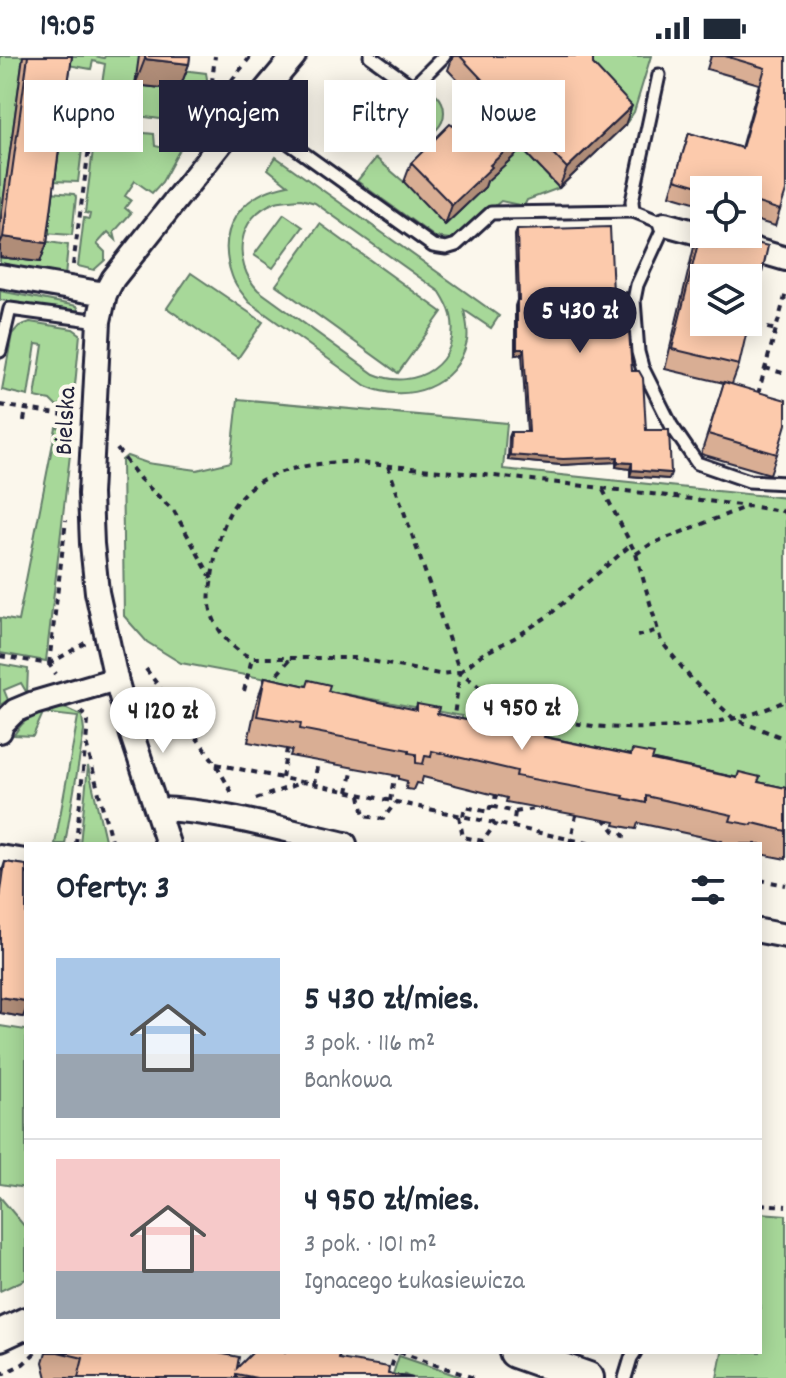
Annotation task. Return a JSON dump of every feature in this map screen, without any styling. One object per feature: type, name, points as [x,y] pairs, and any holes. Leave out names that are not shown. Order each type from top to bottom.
[{"type":"street","name":"Bielska","points":[[274,80],[294,56]]},
{"type":"street","name":"Bielska","points":[[167,842],[116,679],[97,592],[90,494],[99,321],[105,294],[113,279],[214,152]]},
{"type":"street","points":[[665,224],[786,259]]},
{"type":"street","points":[[0,276],[105,294]]},
{"type":"street","points":[[0,731],[2,724],[15,711],[116,679]]},
{"type":"street","points":[[158,809],[234,819],[336,842]]},
{"type":"street","points":[[0,857],[24,861]]},
{"type":"street","points":[[762,931],[786,936]]},
{"type":"street","points":[[0,1335],[24,1324]]},
{"type":"street","points":[[521,1354],[588,1378]]},
{"type":"lane","points":[[370,56],[413,87],[444,56]]},
{"type":"lane","points":[[633,211],[632,201],[659,75]]},
{"type":"lane","points":[[303,152],[433,246],[446,248],[456,245],[491,213],[633,211],[665,224],[637,285],[634,300],[642,367],[671,425],[697,463],[749,481],[786,483]]},
{"type":"lane","points":[[0,351],[10,309],[99,321]]},
{"type":"lane","points":[[625,1378],[634,1354]]},
{"type":"path","points":[[215,56],[209,109],[251,56]]},
{"type":"path","points":[[72,266],[88,152]]},
{"type":"path","points":[[757,398],[786,293]]},
{"type":"path","points":[[762,326],[776,330]]},
{"type":"path","points":[[765,368],[786,374]]},
{"type":"path","points":[[0,405],[77,417]]},
{"type":"path","points":[[24,421],[26,409]]},
{"type":"path","points":[[116,447],[140,479],[174,511],[212,579]]},
{"type":"path","points":[[632,544],[548,616],[481,655],[460,672],[439,674],[355,658],[252,658],[230,646],[221,633],[209,601],[223,526],[235,505],[251,487],[282,471],[344,462],[496,476],[786,513]]},
{"type":"path","points":[[388,466],[460,672],[453,724]]},
{"type":"path","points":[[602,489],[636,554],[661,641],[693,681],[734,719],[786,739]]},
{"type":"path","points":[[636,554],[651,544],[748,506]]},
{"type":"path","points":[[67,508],[49,664],[88,721],[76,842]]},
{"type":"path","points":[[637,636],[658,630]]},
{"type":"path","points":[[0,656],[49,664],[92,640]]},
{"type":"path","points":[[244,691],[252,658]]},
{"type":"path","points":[[271,682],[291,658]]},
{"type":"path","points":[[146,669],[216,764],[238,805]]},
{"type":"path","points":[[460,672],[487,692],[519,709],[571,723],[635,729],[734,719],[770,709],[786,700]]},
{"type":"path","points":[[86,743],[111,842]]},
{"type":"path","points":[[282,778],[287,749]]},
{"type":"path","points":[[314,785],[319,755]]},
{"type":"path","points":[[216,764],[496,823],[571,842],[576,815]]},
{"type":"path","points":[[348,792],[353,767]]},
{"type":"path","points":[[359,794],[364,816],[383,819],[393,801],[395,772]]},
{"type":"path","points":[[251,801],[303,782]]},
{"type":"path","points":[[494,807],[496,793]]},
{"type":"path","points":[[496,823],[483,841],[463,837],[461,816],[465,807],[489,812],[490,807],[515,812],[546,807]]},
{"type":"path","points":[[513,827],[515,812]]},
{"type":"path","points":[[594,816],[607,820],[614,831],[624,835],[622,842]]},
{"type":"path","points":[[762,880],[786,885]]},
{"type":"path","points":[[762,1204],[786,1206]]},
{"type":"path","points":[[0,1375],[23,1364],[34,1354]]},
{"type":"path","points":[[388,1378],[396,1354]]},
{"type":"path","points":[[403,1354],[474,1378]]},
{"type":"green space","points":[[0,56],[23,56],[0,226]]},
{"type":"green space","points":[[69,56],[139,56],[182,70],[206,73],[207,80],[159,80],[159,119],[143,117],[143,80],[103,80],[105,64],[93,61],[91,69],[68,65]]},
{"type":"green space","points":[[589,56],[651,56],[634,112],[625,125],[586,84]]},
{"type":"green space","points":[[436,94],[443,103],[443,121],[436,130]]},
{"type":"green space","points":[[143,133],[154,134],[159,152],[178,152],[162,182],[152,193],[135,181],[125,196],[131,200],[125,208],[131,213],[114,232],[116,240],[108,232],[97,244],[105,252],[105,260],[94,270],[78,266],[84,218],[89,219],[90,214],[85,213],[93,152],[143,152]]},
{"type":"green space","points":[[55,152],[82,152],[78,182],[52,181]]},
{"type":"green space","points":[[519,152],[525,152],[559,188],[527,200],[524,206],[501,201],[450,239],[435,237],[357,181],[376,158],[404,182],[483,184]]},
{"type":"green space","points":[[276,157],[499,316],[491,328],[464,310],[467,341],[461,357],[453,370],[428,388],[397,393],[366,386],[249,302],[233,280],[227,243],[236,216],[257,196],[288,185],[268,169]],"holes":[[[301,199],[315,203],[440,292],[450,312],[453,332],[443,360],[432,369],[405,379],[374,374],[258,290],[250,279],[244,267],[242,241],[253,218],[276,202]]]},
{"type":"green space","points":[[50,192],[74,194],[76,197],[72,235],[44,233]]},
{"type":"green space","points":[[284,214],[303,227],[273,268],[254,255]]},
{"type":"green space","points":[[320,224],[442,312],[398,373],[276,285]]},
{"type":"green space","points":[[43,241],[68,245],[65,277],[0,264],[0,257],[40,262]]},
{"type":"green space","points":[[191,273],[263,322],[238,358],[167,308]]},
{"type":"green space","points":[[0,291],[77,306],[80,313],[0,300]]},
{"type":"green space","points":[[30,322],[73,329],[80,334],[73,406],[55,405],[50,400],[35,397],[43,345],[36,344],[28,396],[2,390],[12,334],[19,326]]},
{"type":"green space","points":[[238,399],[507,423],[503,469],[786,498],[786,788],[462,719],[462,716],[181,663],[147,642],[124,616],[122,460],[127,456],[147,463],[197,470],[231,462]]},
{"type":"green space","points":[[56,427],[73,429],[46,661],[0,653],[0,618],[18,621]]},
{"type":"green space","points":[[0,664],[28,669],[27,693],[21,683],[4,690],[8,700],[0,705]]},
{"type":"green space","points":[[67,709],[82,716],[84,731],[65,842],[55,842],[78,717],[43,713],[33,736],[14,735],[32,716],[44,711]]},
{"type":"green space","points":[[88,766],[106,842],[80,842]]},
{"type":"green space","points":[[0,1026],[24,1030],[24,1188],[0,1184]]},
{"type":"green space","points":[[0,1197],[24,1226],[24,1280],[0,1291]]},
{"type":"green space","points":[[762,1213],[786,1215],[786,1378],[717,1378],[722,1354],[762,1354]]},
{"type":"green space","points":[[399,1356],[464,1378],[411,1378],[405,1375],[404,1378],[393,1374]]},
{"type":"building","points":[[28,56],[72,56],[69,80],[25,80]]},
{"type":"building","points":[[145,56],[190,56],[189,64],[145,59]]},
{"type":"building","points":[[460,56],[593,56],[593,64],[632,106],[567,168],[551,152],[565,152],[565,80],[483,80]]},
{"type":"building","points":[[725,56],[786,56],[786,191],[780,210],[762,204],[762,176],[690,176],[690,183],[675,179],[689,133],[742,148],[765,68]]},
{"type":"building","points":[[24,85],[24,152],[59,152],[47,243],[3,237]]},
{"type":"building","points":[[450,124],[452,152],[504,152],[452,205],[411,163],[422,152],[436,152],[436,138]]},
{"type":"building","points":[[610,227],[613,293],[626,292],[632,371],[639,371],[643,378],[646,430],[669,430],[671,473],[632,470],[632,463],[618,462],[618,457],[563,459],[510,455],[511,432],[529,432],[524,349],[517,349],[517,230]]},
{"type":"building","points":[[768,246],[762,273],[762,264],[693,264],[697,248]]},
{"type":"building","points":[[690,276],[690,336],[746,336],[739,365],[672,349]]},
{"type":"building","points":[[724,382],[786,400],[786,424],[777,454],[708,434]]},
{"type":"building","points":[[265,677],[307,686],[309,680],[330,685],[328,691],[417,710],[417,704],[439,708],[437,714],[523,732],[524,726],[546,731],[544,737],[631,755],[632,750],[654,754],[652,760],[737,778],[739,772],[760,777],[758,782],[786,788],[786,831],[730,821],[732,815],[646,796],[646,803],[516,776],[517,771],[432,751],[431,757],[425,756],[423,764],[416,763],[416,754],[409,753],[409,750],[300,729],[301,723],[257,716]]},
{"type":"building","points":[[5,862],[24,865],[24,1001],[0,997],[0,898]]},
{"type":"building","points":[[66,1354],[223,1354],[239,1357],[237,1368],[251,1354],[340,1354],[339,1359],[389,1367],[388,1374],[413,1378],[257,1378],[236,1374],[236,1378],[78,1378],[83,1358]]}]
